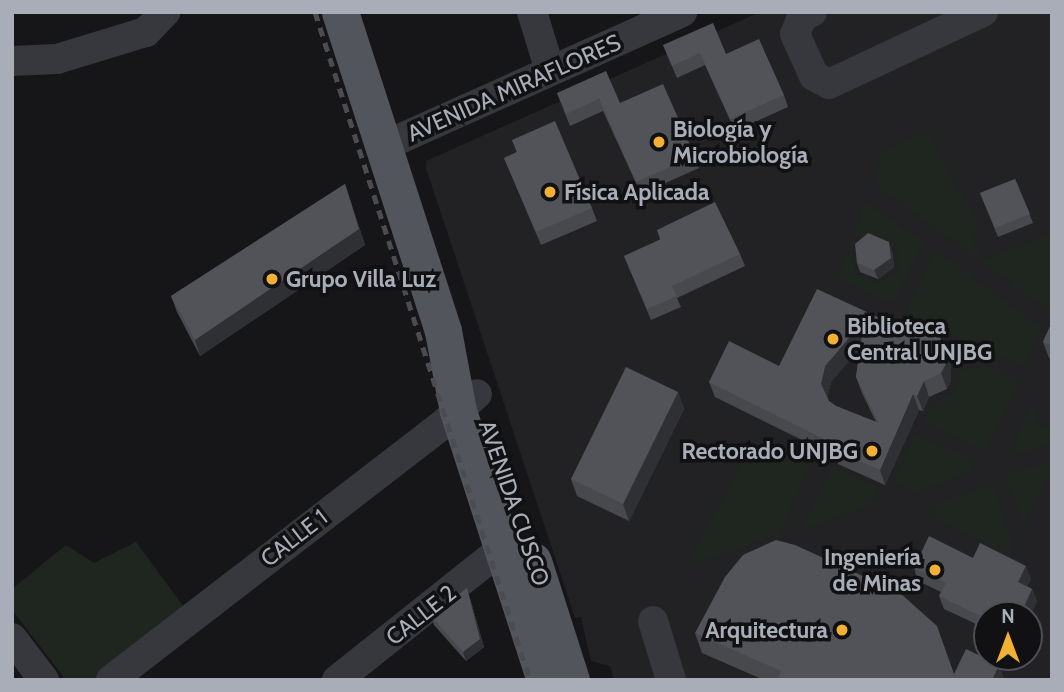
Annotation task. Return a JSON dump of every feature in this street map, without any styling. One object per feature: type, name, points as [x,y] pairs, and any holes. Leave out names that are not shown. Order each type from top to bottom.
[{"type":"main road","name":"AVENIDA CUSCO","points":[[340,12],[467,402],[571,680]]},
{"type":"main road","name":"AVENIDA CUSCO","points":[[467,402],[503,548],[545,680]]},
{"type":"street","points":[[12,61],[57,59],[146,32],[165,12]]},
{"type":"street","points":[[531,12],[551,70]]},
{"type":"street","name":"AVENIDA MIRAFLORES","points":[[384,146],[682,12]]},
{"type":"street","points":[[812,12],[802,17],[795,34],[814,76],[829,84],[983,12]]},
{"type":"street","name":"CALLE 1","points":[[111,680],[467,402]]},
{"type":"street","name":"CALLE 2","points":[[337,680],[503,548]]},
{"type":"street","points":[[653,621],[671,680]]},
{"type":"street","points":[[12,638],[44,680]]},
{"type":"shaded area","points":[[760,12],[1052,12],[1052,680],[614,680],[610,666],[591,661],[581,617],[575,618],[426,168],[426,161]]},
{"type":"shaded area","points":[[928,132],[980,228],[972,233],[972,238],[983,260],[1052,233],[1051,312],[873,183],[882,151]]},
{"type":"shaded area","points":[[865,202],[924,242],[893,304],[837,277],[848,253],[853,254],[856,273],[878,283],[898,270],[896,248],[876,237],[862,238],[853,234]]},
{"type":"shaded area","points":[[936,250],[1042,328],[1024,368],[906,313]]},
{"type":"shaded area","points":[[989,366],[1019,381],[987,449],[980,450],[925,423],[930,406],[953,393],[959,380],[958,370]]},
{"type":"shaded area","points":[[1030,408],[1038,412],[1035,418],[1039,425],[1052,430],[1052,444],[1015,455],[1011,449]]},
{"type":"shaded area","points":[[916,434],[974,461],[971,472],[916,493],[892,479]]},
{"type":"shaded area","points":[[757,438],[812,463],[779,534],[689,566],[692,553]]},
{"type":"shaded area","points":[[1052,460],[1052,466],[1025,528],[1005,475]]},
{"type":"shaded area","points":[[832,466],[879,487],[868,506],[800,531]]},
{"type":"shaded area","points":[[994,483],[1012,544],[1010,554],[931,517],[939,503]]},
{"type":"shaded area","points":[[136,542],[186,610],[93,680],[66,680],[12,610],[12,589],[66,545],[94,563]]},
{"type":"building","points":[[713,23],[726,54],[759,39],[784,95],[730,119],[700,53],[672,66],[663,45]]},
{"type":"building","points":[[606,71],[620,103],[663,84],[695,156],[636,182],[599,99],[566,114],[557,93]]},
{"type":"building","points":[[555,121],[592,208],[536,232],[504,158],[517,152],[512,140]]},
{"type":"building","points":[[1015,179],[1030,214],[995,228],[980,193]]},
{"type":"building","name":"Grupo Villa Luz","points":[[345,184],[359,229],[195,340],[171,296]]},
{"type":"building","points":[[715,202],[740,254],[672,286],[677,296],[647,309],[624,256],[661,239],[657,230]]},
{"type":"building","points":[[868,233],[889,242],[891,258],[874,270],[857,263],[855,244]]},
{"type":"building","points":[[817,289],[908,331],[924,330],[938,335],[945,345],[946,364],[941,373],[924,381],[917,396],[913,394],[880,470],[832,449],[834,444],[709,382],[729,341],[779,366]],"holes":[[[864,321],[856,377],[879,423],[836,406],[829,401],[821,384],[825,366]]]},
{"type":"building","points":[[1052,322],[1052,346],[1043,342]]},
{"type":"building","points":[[626,367],[678,392],[623,504],[571,479]]},
{"type":"building","points":[[929,536],[973,558],[980,543],[1026,566],[1018,582],[1032,589],[1026,601],[973,601],[973,612],[939,596],[946,583],[914,568]]},
{"type":"building","points":[[776,540],[795,545],[900,593],[937,626],[954,674],[966,649],[973,652],[973,671],[996,671],[992,680],[777,680],[781,671],[695,633],[725,577],[743,555]]},
{"type":"building","points":[[467,588],[480,639],[463,652],[431,616]]},
{"type":"railway","points":[[315,12],[530,680]]},
{"type":"place","name":"Biología y Microbiología","points":[[659,142]]},
{"type":"place","name":"Física Aplicada","points":[[550,192]]},
{"type":"place","name":"Grupo Villa Luz","points":[[272,279]]},
{"type":"place","name":"Biblioteca Central UNJBG","points":[[833,339]]},
{"type":"place","name":"Rectorado UNJBG","points":[[872,451]]},
{"type":"place","name":"Ingeniería de Minas","points":[[935,570]]},
{"type":"place","name":"Arquitectura","points":[[842,630]]}]
